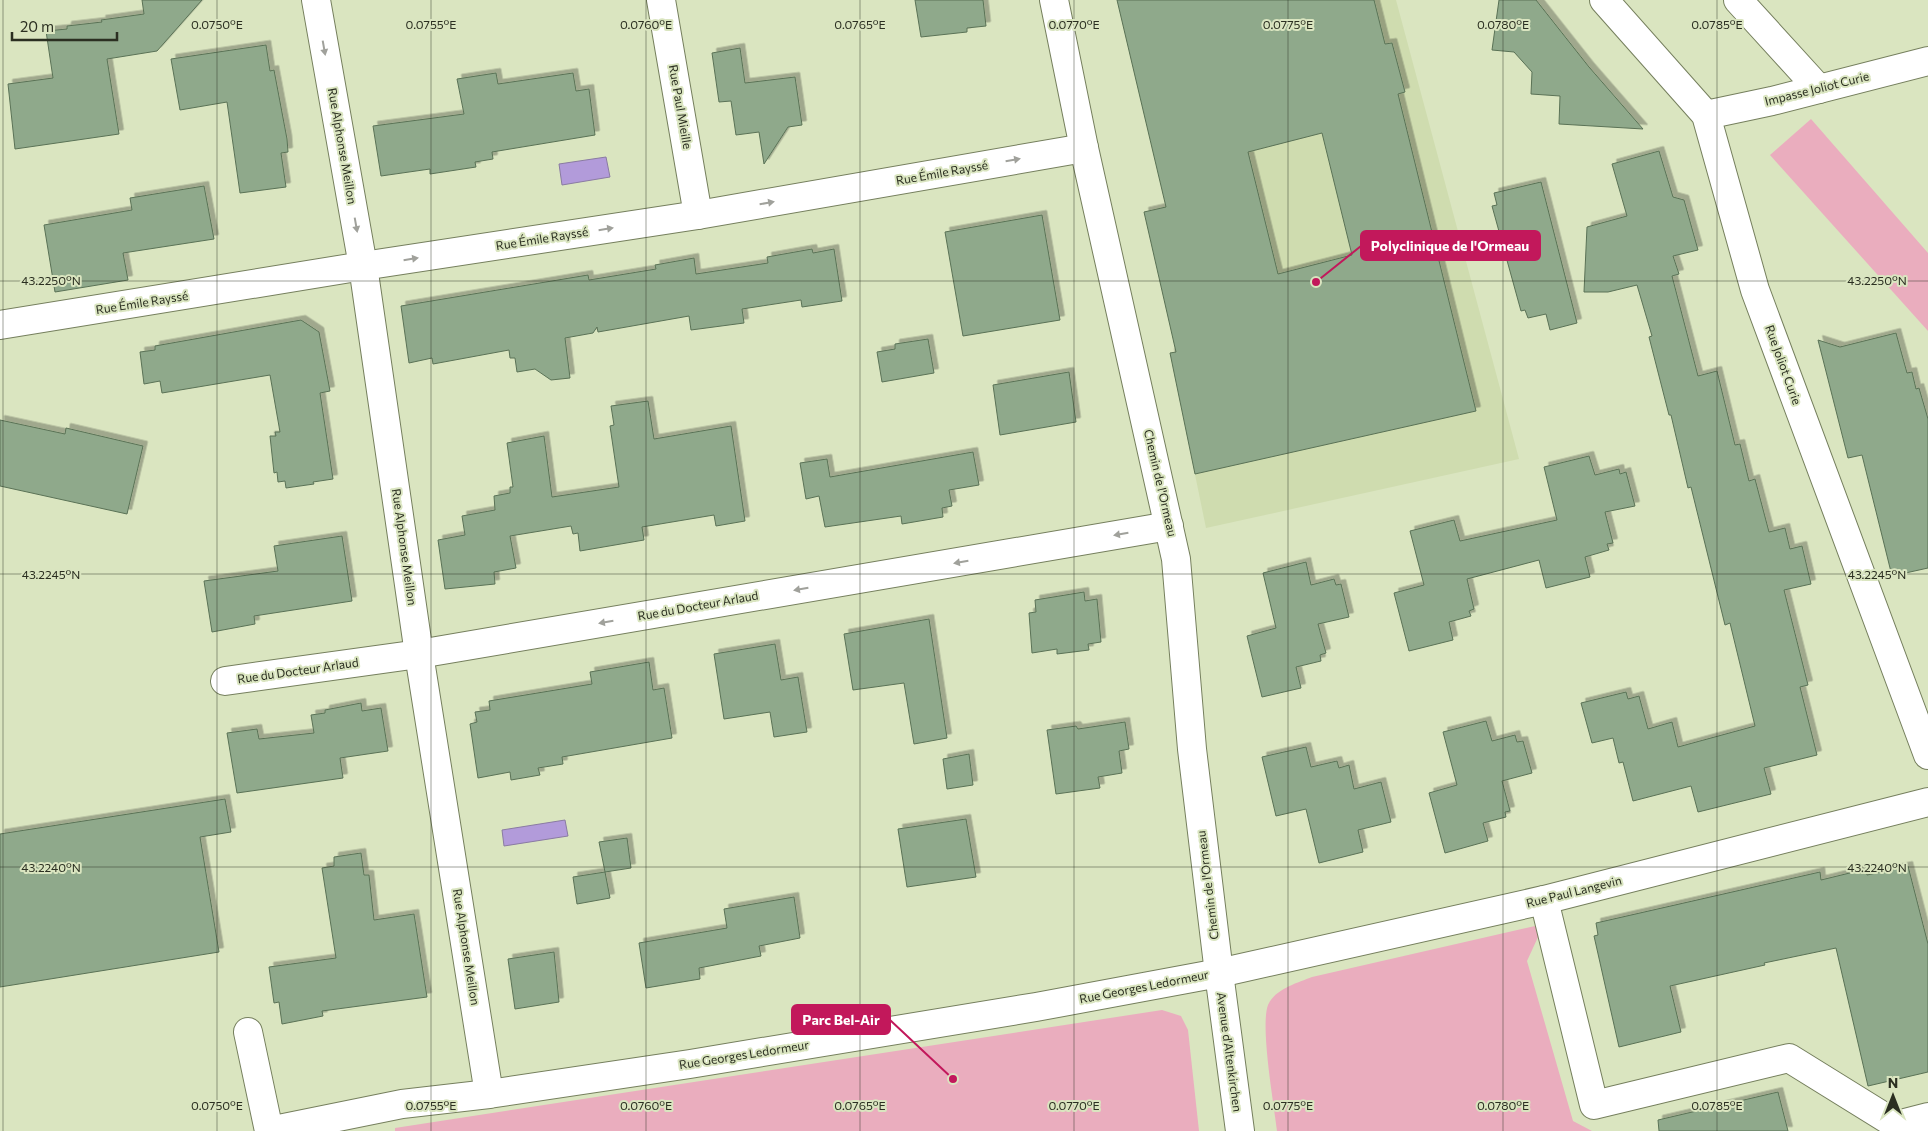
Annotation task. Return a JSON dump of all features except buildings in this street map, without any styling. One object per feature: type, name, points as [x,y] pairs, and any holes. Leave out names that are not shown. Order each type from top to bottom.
[{"type":"street","name":"Rue Alphonse Meillon","points":[[316,0],[363,266],[419,654],[489,1094]]},
{"type":"street","name":"Rue Paul Mieille","points":[[661,0],[698,215]]},
{"type":"street","name":"Chemin de l'Ormeau","points":[[1054,0],[1084,148],[1176,559],[1192,749],[1219,973]]},
{"type":"street","name":"Rue Joliot Curie","points":[[1604,0],[1706,115],[1755,290],[1928,755]]},
{"type":"street","points":[[1738,0],[1819,89]]},
{"type":"street","name":"Impasse Joliot Curie","points":[[1706,115],[1928,61]]},
{"type":"street","name":"Rue Émile Rayssé","points":[[0,325],[363,266],[698,215],[1084,148]]},
{"type":"street","name":"Rue du Docteur Arlaud","points":[[226,681],[419,654],[1169,526]]},
{"type":"street","name":"Rue Paul Langevin","points":[[1219,973],[1544,900],[1928,802]]},
{"type":"street","points":[[1544,900],[1594,1105],[1789,1058],[1897,1125],[1928,1117]]},
{"type":"street","name":"Rue Georges Ledormeur","points":[[269,1131],[402,1104],[489,1094],[690,1064],[978,1017],[1219,973]]},
{"type":"street","name":"Avenue d'Altenkirchen","points":[[1219,973],[1240,1131]]},
{"type":"street","points":[[248,1032],[269,1131]]},
{"type":"shaded area","points":[[1117,0],[1396,0],[1519,459],[1206,528],[1170,353],[1176,352],[1144,212],[1166,206]]},
{"type":"shaded area","points":[[1811,119],[1928,253],[1928,331],[1770,155]]},
{"type":"shaded area","points":[[606,157],[610,177],[562,185],[559,164]]},
{"type":"shaded area","points":[[565,820],[568,836],[504,846],[502,830]]},
{"type":"shaded area","points":[[1544,924],[1527,961],[1573,1121],[1592,1131],[1277,1131],[1268,1066],[1266,1015],[1271,999],[1281,991],[1312,977]]},
{"type":"shaded area","points":[[1162,1010],[1181,1016],[1188,1030],[1199,1131],[395,1131],[395,1128]]},
{"type":"place","name":"Polyclinique de l'Ormeau","points":[[1316,282]]},
{"type":"place","name":"Parc Bel-Air","points":[[953,1079]]}]
